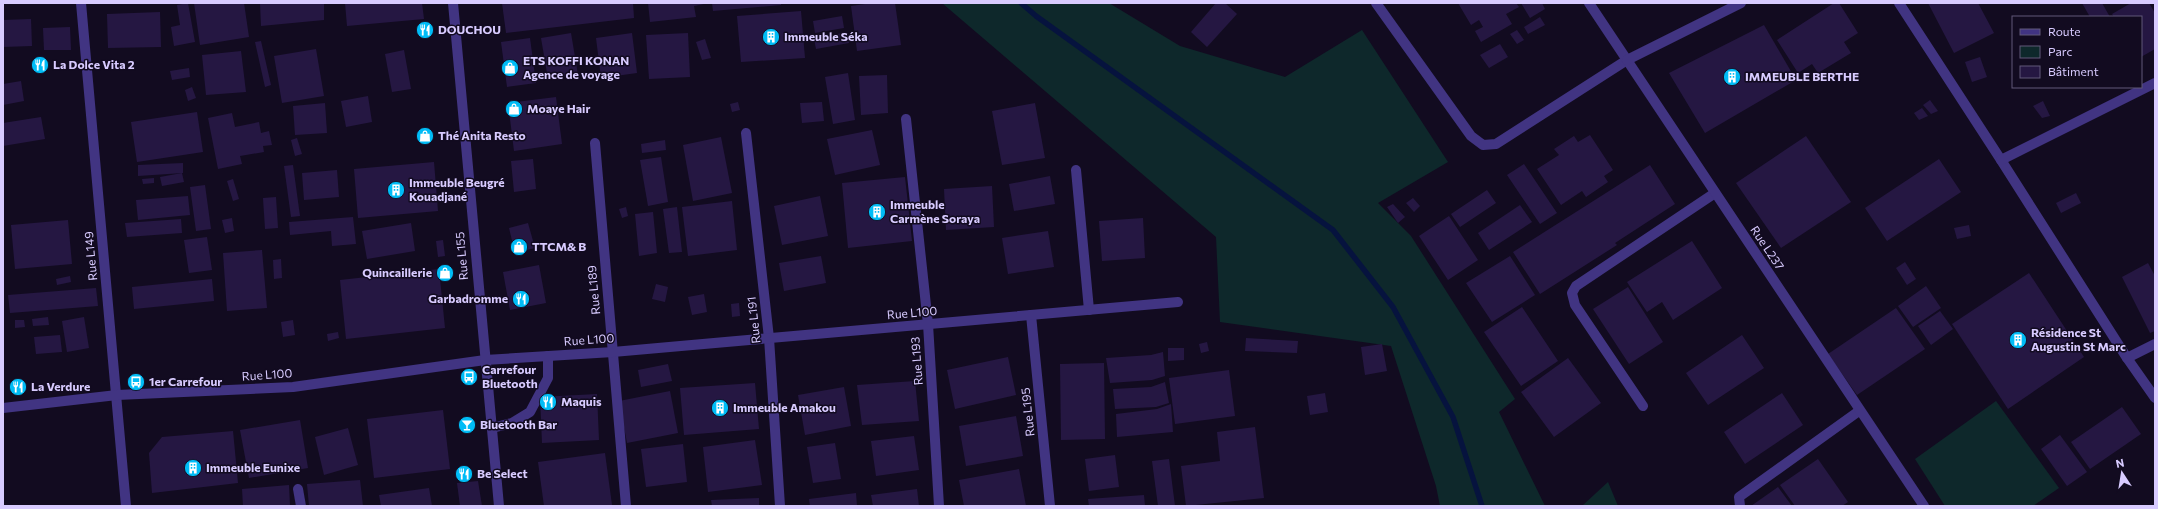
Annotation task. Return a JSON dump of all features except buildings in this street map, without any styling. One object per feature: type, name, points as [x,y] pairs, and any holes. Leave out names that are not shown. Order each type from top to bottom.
[{"type":"street","name":"Rue L149","points":[[81,3],[126,506]]},
{"type":"street","name":"Rue L155","points":[[453,3],[499,506]]},
{"type":"street","points":[[1376,3],[1471,136],[1483,145],[1496,144],[1627,60],[1741,3]]},
{"type":"street","name":"Rue L237","points":[[1589,3],[1859,411],[1924,506]]},
{"type":"street","points":[[1899,3],[2127,358],[2155,398]]},
{"type":"street","points":[[2001,160],[2155,83]]},
{"type":"street","name":"Rue L193","points":[[906,119],[928,324],[939,506]]},
{"type":"street","name":"Rue L191","points":[[746,133],[770,338],[780,506]]},
{"type":"street","name":"Rue L189","points":[[594,143],[626,506]]},
{"type":"street","points":[[1076,170],[1089,310]]},
{"type":"street","points":[[1643,406],[1575,305],[1572,293],[1576,286],[1715,193]]},
{"type":"street","name":"Rue L100","points":[[3,408],[117,396],[293,387],[485,360],[613,352],[1178,302]]},
{"type":"street","name":"Rue L195","points":[[1031,315],[1050,506]]},
{"type":"street","points":[[2127,358],[2155,344]]},
{"type":"street","points":[[492,428],[512,423],[530,412],[548,378],[548,356]]},
{"type":"street","points":[[1740,506],[1739,497],[1859,411]]},
{"type":"street","points":[[298,489],[301,506]]},
{"type":"green space","points":[[942,3],[1109,3],[1180,46],[1285,77],[1362,30],[1448,162],[1378,203],[1411,236],[1515,399],[1499,412],[1545,506],[1440,506],[1436,486],[1391,346],[1220,322],[1216,237]]},
{"type":"green space","points":[[1996,401],[2059,488],[2033,506],[1945,506],[1915,459]]},
{"type":"green space","points":[[1608,482],[1618,506],[1582,506]]},
{"type":"waterway","points":[[1021,3],[1036,16],[1333,230],[1393,307],[1453,417],[1482,506]]},
{"type":"place","name":"DOUCHOU","points":[[425,30]]},
{"type":"place","name":"Immeuble Séka","points":[[771,37]]},
{"type":"place","name":"La Dolce Vita 2","points":[[40,65]]},
{"type":"place","name":"ETS KOFFI KONAN Agence de voyage","points":[[510,68]]},
{"type":"place","name":"IMMEUBLE BERTHE","points":[[1732,77]]},
{"type":"place","name":"Moaye Hair","points":[[514,109]]},
{"type":"place","name":"Thé Anita Resto","points":[[425,136]]},
{"type":"place","name":"Immeuble Beugré Kouadjané","points":[[396,190]]},
{"type":"place","name":"Immeuble Carmène Soraya","points":[[877,212]]},
{"type":"place","name":"TTCM& B","points":[[519,247]]},
{"type":"place","name":"Quincaillerie","points":[[445,273]]},
{"type":"place","name":"Garbadromme","points":[[521,299]]},
{"type":"place","name":"Résidence St Augustin St Marc","points":[[2018,340]]},
{"type":"place","name":"Carrefour Bluetooth","points":[[469,377]]},
{"type":"place","name":"1er Carrefour","points":[[136,382]]},
{"type":"place","name":"La Verdure","points":[[18,387]]},
{"type":"place","name":"Maquis","points":[[548,402]]},
{"type":"place","name":"Immeuble Amakou","points":[[720,408]]},
{"type":"place","name":"Bluetooth Bar","points":[[467,425]]},
{"type":"place","name":"Immeuble Eunixe","points":[[193,468]]},
{"type":"place","name":"Be Select","points":[[464,474]]}]
